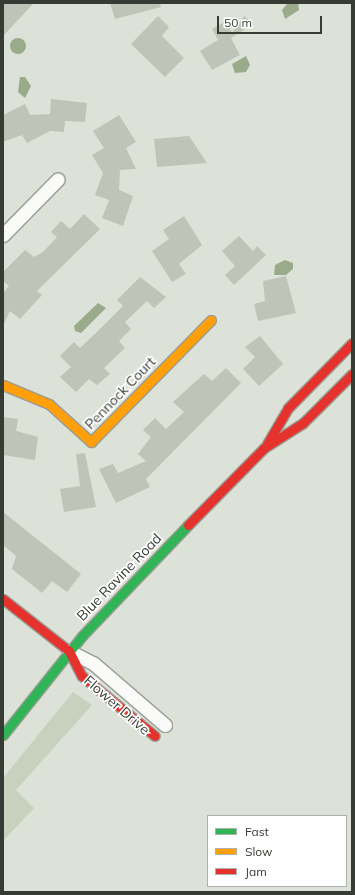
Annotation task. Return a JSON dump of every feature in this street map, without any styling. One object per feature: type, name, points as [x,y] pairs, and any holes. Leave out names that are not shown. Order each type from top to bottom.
[{"type":"main road","name":"Pennock Court","points":[[3,385],[49,404],[91,442],[211,320]]},
{"type":"main road","name":"Blue Ravine Road","points":[[3,734],[69,651],[264,448],[288,408],[352,344]]},
{"type":"main road","name":"Blue Ravine Road","points":[[264,448],[304,422],[352,374]]},
{"type":"main road","name":"Flower Drive","points":[[3,599],[69,651],[82,676],[155,736]]},
{"type":"street","points":[[3,235],[58,179]]},
{"type":"street","name":"Flower Drive","points":[[69,651],[93,664],[165,725]]},
{"type":"shaded area","points":[[288,3],[298,3],[299,10],[285,19],[282,10]]},
{"type":"shaded area","points":[[18,38],[24,40],[26,46],[24,52],[18,54],[12,52],[10,46],[12,40]]},
{"type":"shaded area","points":[[246,56],[250,65],[246,72],[235,73],[232,64]]},
{"type":"shaded area","points":[[20,77],[25,77],[31,86],[25,98],[18,92]]},
{"type":"shaded area","points":[[285,260],[293,263],[293,269],[286,275],[274,275],[275,265]]},
{"type":"shaded area","points":[[98,303],[106,308],[81,333],[75,331],[74,326]]},
{"type":"shaded area","points":[[73,692],[92,705],[16,790],[34,808],[3,841],[3,778]]},
{"type":"building","points":[[3,3],[34,3],[3,36]]},
{"type":"building","points":[[110,3],[160,3],[161,7],[115,19]]},
{"type":"building","points":[[158,16],[169,27],[162,36],[184,58],[165,77],[131,44]]},
{"type":"building","points":[[244,16],[254,24],[231,38],[240,55],[212,70],[200,51],[218,40],[212,29],[226,21],[232,33]]},
{"type":"building","points":[[51,99],[87,103],[85,122],[65,121],[64,132],[50,131],[27,143],[22,135],[3,142],[3,115],[25,104],[30,115],[50,114]]},
{"type":"building","points":[[119,115],[136,142],[126,148],[136,169],[120,170],[119,190],[133,196],[123,226],[102,218],[109,200],[95,195],[103,173],[92,155],[104,148],[93,131]]},
{"type":"building","points":[[189,136],[207,163],[157,167],[154,139]]},
{"type":"building","points":[[84,214],[100,229],[37,291],[42,295],[20,319],[10,311],[3,326],[3,293],[9,286],[3,281],[3,272],[25,250],[34,257],[43,252],[57,237],[51,232],[61,221],[70,229]]},
{"type":"building","points":[[184,216],[202,245],[179,264],[186,274],[172,282],[152,251],[169,239],[163,230]]},
{"type":"building","points":[[239,236],[253,251],[257,246],[266,255],[234,285],[225,275],[235,266],[222,251]]},
{"type":"building","points":[[286,276],[296,313],[258,321],[254,304],[265,301],[263,281]]},
{"type":"building","points":[[140,277],[166,297],[154,308],[147,301],[125,322],[131,329],[119,341],[125,348],[104,368],[110,374],[97,385],[89,379],[76,392],[60,377],[71,367],[60,356],[74,342],[80,348],[100,329],[123,306],[117,300]]},
{"type":"building","points":[[260,336],[283,364],[259,386],[243,369],[255,357],[245,347]]},
{"type":"building","points":[[226,368],[241,383],[146,479],[150,487],[116,503],[99,469],[113,464],[118,473],[146,461],[138,454],[151,437],[143,430],[155,418],[166,429],[184,412],[173,402],[204,374],[212,381]]},
{"type":"building","points":[[3,417],[18,419],[16,431],[38,437],[35,460],[3,455]]},
{"type":"building","points":[[85,453],[96,507],[64,512],[60,489],[80,486],[76,454]]},
{"type":"building","points":[[3,512],[81,574],[67,592],[52,581],[42,593],[12,569],[16,556],[3,545]]},
{"type":"traffic: fast","points":[[3,735],[82,636],[188,525]]},
{"type":"traffic: slow","points":[[3,385],[49,404],[91,442],[211,320]]},
{"type":"traffic: jam","points":[[267,444],[288,408],[352,343]]},
{"type":"traffic: jam","points":[[188,525],[264,448],[303,423],[352,374]]},
{"type":"traffic: jam","points":[[3,599],[69,651],[82,676],[155,736]]}]
